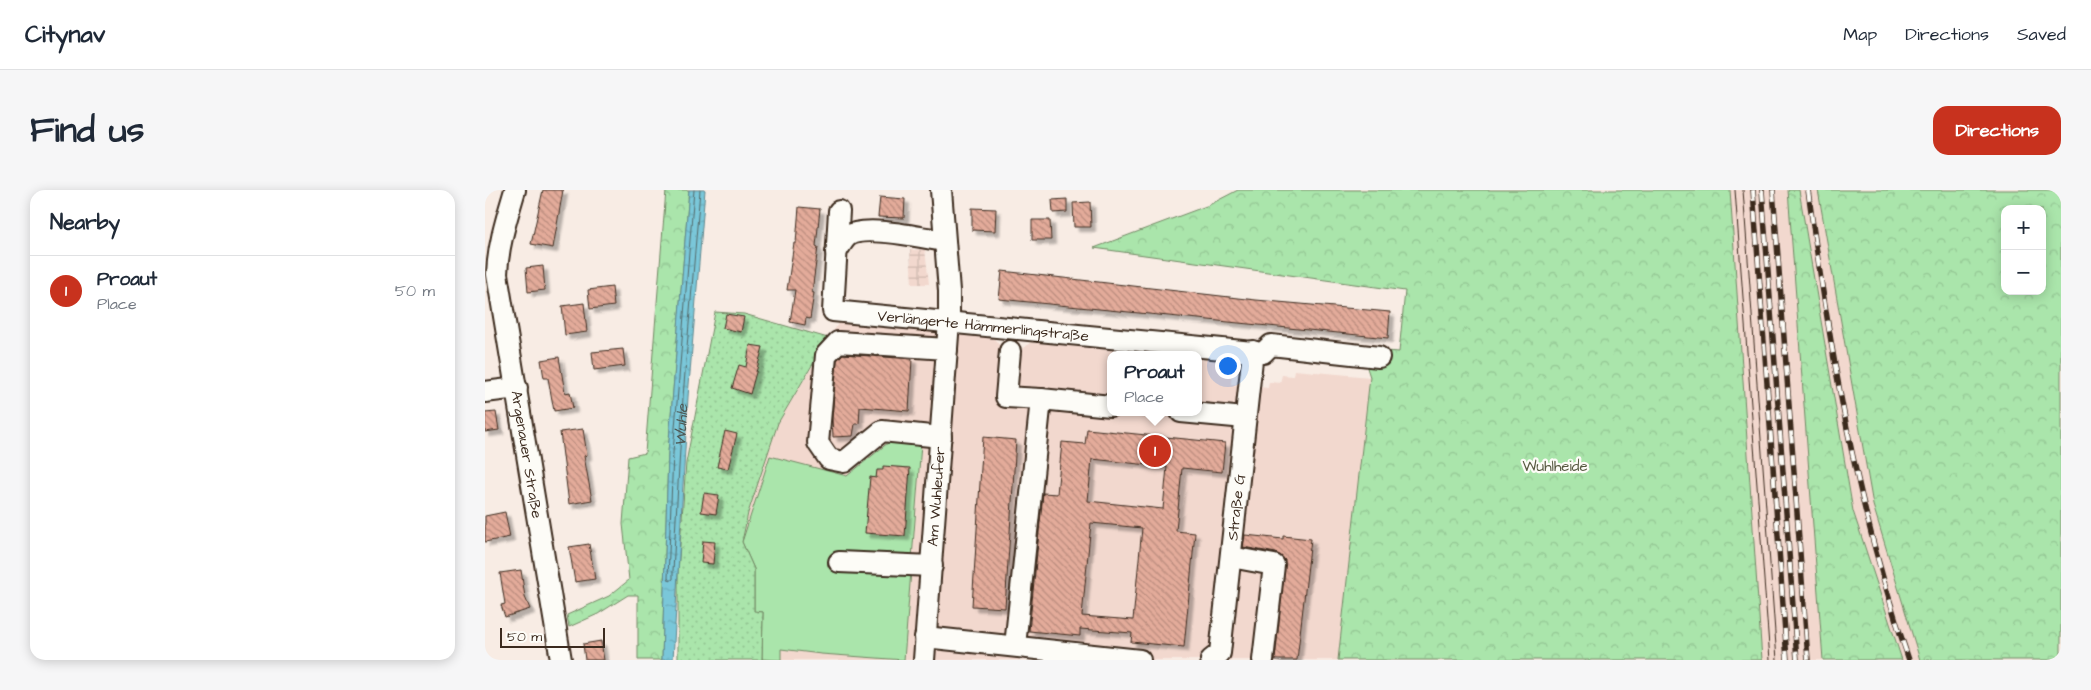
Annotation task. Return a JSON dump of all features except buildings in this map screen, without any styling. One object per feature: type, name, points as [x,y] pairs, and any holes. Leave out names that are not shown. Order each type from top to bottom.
[{"type":"street","name":"Argenauer Straße","points":[[515,190],[506,221],[491,260],[497,274],[517,388],[561,660]]},
{"type":"street","name":"Am Wuhleufer","points":[[924,660],[948,334],[949,292],[941,190]]},
{"type":"street","name":"Verlängerte Hämmerlingstraße","points":[[839,211],[833,311],[948,334],[1263,353],[1271,345],[1379,357]]},
{"type":"street","points":[[836,252],[848,236],[857,232],[878,232],[944,241]]},
{"type":"street","points":[[941,437],[882,431],[844,462],[829,459],[817,443],[826,355],[839,342],[948,334]]},
{"type":"street","points":[[1010,351],[1006,397],[1107,406]]},
{"type":"street","name":"Straße G","points":[[1211,660],[1220,653],[1253,351]]},
{"type":"street","points":[[485,392],[517,388]]},
{"type":"street","points":[[1015,646],[1041,399]]},
{"type":"street","points":[[1202,414],[1245,418]]},
{"type":"street","points":[[1231,557],[1274,565],[1263,660]]},
{"type":"street","points":[[839,562],[932,566]]},
{"type":"street","points":[[925,638],[983,651],[1015,646],[1140,660]]},
{"type":"shaded area","points":[[1730,190],[1788,190],[1823,660],[1762,660]]},
{"type":"shaded area","points":[[1799,190],[1818,190],[1873,505],[1920,660],[1902,660],[1853,511]]},
{"type":"shaded area","points":[[925,249],[929,284],[912,284],[910,250]]},
{"type":"shaded area","points":[[839,322],[993,337],[1003,350],[1019,352],[1031,342],[1119,351],[1107,351],[1107,416],[1202,416],[1202,359],[1233,363],[1231,384],[1268,388],[1269,382],[1280,383],[1282,375],[1293,376],[1294,370],[1370,377],[1338,660],[762,660],[763,612],[742,542],[748,513],[778,423]]},
{"type":"green space","points":[[666,190],[689,190],[668,453],[662,660],[638,660],[638,595],[628,595],[598,614],[569,627],[567,615],[609,596],[629,580],[623,524],[628,457],[645,453]]},
{"type":"green space","name":"Wuhlheide","points":[[1238,190],[1730,190],[1762,660],[1338,660],[1370,377],[1361,349],[1399,352],[1405,291],[1094,248],[1209,205]]},
{"type":"green space","points":[[1788,190],[1799,190],[1853,511],[1902,660],[1823,660]]},
{"type":"green space","points":[[1818,190],[2061,190],[2061,660],[1920,660],[1873,505]]},
{"type":"green space","points":[[715,312],[744,314],[828,338],[778,423],[748,513],[742,542],[754,569],[754,611],[763,612],[762,660],[678,660],[678,572],[686,463]]},
{"type":"green space","points":[[889,442],[921,444],[904,660],[781,649],[781,660],[762,659],[763,612],[754,612],[754,569],[742,542],[770,456],[847,476]]},
{"type":"water","name":"Wuhle","points":[[689,190],[705,190],[688,397],[673,660],[662,660],[668,453]]},
{"type":"tram line","points":[[1735,190],[1770,660]]},
{"type":"tram line","points":[[1743,190],[1777,660]]},
{"type":"railway","points":[[1753,190],[1787,660]]},
{"type":"railway","points":[[1762,190],[1797,660]]},
{"type":"railway","points":[[1773,190],[1808,660]]},
{"type":"railway","points":[[1808,190],[1847,428],[1874,545],[1890,603],[1909,660]]},
{"type":"place","name":"Proaut","points":[[1155,451]]}]
